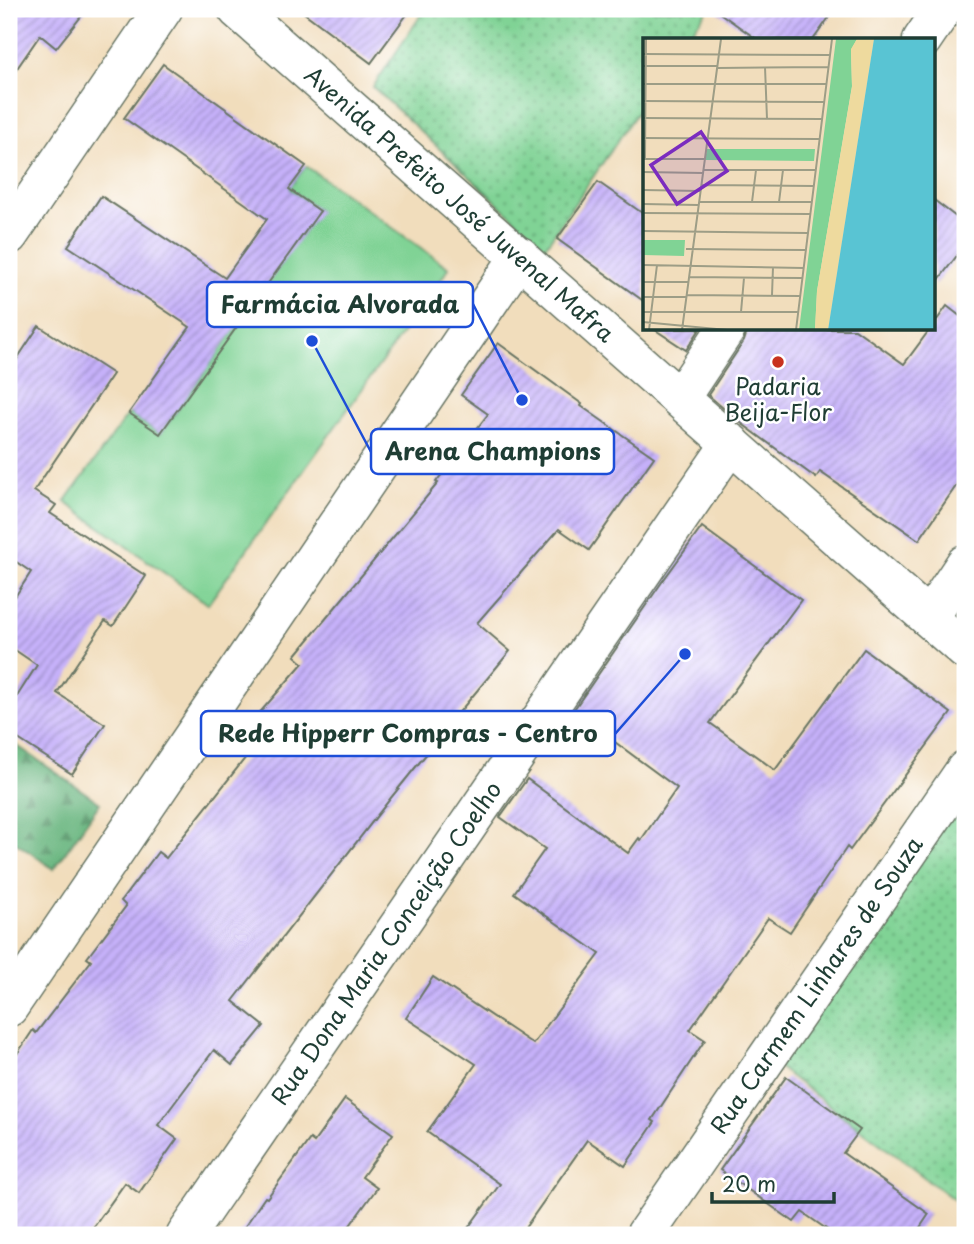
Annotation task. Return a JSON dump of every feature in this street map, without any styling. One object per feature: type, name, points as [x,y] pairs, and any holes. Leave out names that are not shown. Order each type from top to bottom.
[{"type":"street","points":[[9,235],[163,9]]},
{"type":"street","name":"Avenida Prefeito José Juvenal Mafra","points":[[237,9],[965,650]]},
{"type":"street","points":[[923,38],[943,9]]},
{"type":"street","points":[[9,1007],[520,256]]},
{"type":"street","points":[[680,398],[725,331]]},
{"type":"street","name":"Rua Dona Maria Conceição Coelho","points":[[186,1235],[731,443]]},
{"type":"street","points":[[929,618],[965,564]]},
{"type":"street","name":"Rua Carmem Linhares de Souza","points":[[645,1235],[965,770]]},
{"type":"green space","points":[[425,9],[708,9],[687,38],[643,38],[643,104],[545,247],[373,87]]},
{"type":"green space","points":[[306,166],[449,268],[208,604],[65,502],[129,413],[160,434],[319,211],[289,189]]},
{"type":"green space","points":[[9,740],[100,803],[54,869],[9,838]]},
{"type":"green space","points":[[965,793],[965,1208],[773,1063]]},
{"type":"building","points":[[9,9],[87,9],[56,48],[40,35],[9,80]]},
{"type":"building","points":[[299,9],[411,9],[371,63]]},
{"type":"building","points":[[714,9],[835,9],[814,38],[755,38]]},
{"type":"building","points":[[163,64],[306,166],[289,189],[320,211],[160,434],[129,413],[190,327],[68,246],[101,196],[225,278],[267,219],[124,118]]},
{"type":"building","points":[[598,182],[643,214],[643,301],[557,239]]},
{"type":"building","points":[[936,202],[965,224],[965,245],[936,283]]},
{"type":"building","points":[[947,306],[965,320],[965,473],[919,540],[820,472],[816,478],[737,420],[708,395],[744,341],[747,331],[858,331],[904,364],[929,331],[936,331],[936,321]]},
{"type":"building","points":[[39,326],[113,374],[34,491],[56,505],[50,513],[146,576],[113,626],[105,621],[57,693],[105,724],[72,774],[9,733],[9,709],[37,665],[9,646],[9,606],[31,572],[9,557],[9,371]]},
{"type":"building","points":[[657,331],[699,331],[686,350]]},
{"type":"building","points":[[498,343],[654,457],[589,550],[559,529],[477,623],[510,651],[390,799],[233,1001],[264,1026],[232,1065],[214,1050],[158,1125],[177,1139],[139,1193],[125,1183],[88,1235],[9,1235],[9,1066],[33,1030],[36,1033],[91,961],[87,958],[126,906],[121,901],[158,852],[166,858],[269,728],[256,717],[303,663],[295,656],[438,483],[436,482],[488,414],[461,395]]},
{"type":"building","points":[[702,527],[801,600],[710,723],[775,770],[864,649],[951,713],[850,850],[847,847],[790,932],[768,918],[690,1030],[705,1040],[625,1166],[587,1140],[520,1235],[463,1235],[500,1184],[427,1132],[476,1064],[406,1018],[433,977],[533,1044],[600,954],[514,893],[545,849],[500,817],[527,779],[628,853],[639,838],[641,840],[677,788],[573,711]]},
{"type":"building","points":[[786,1077],[860,1130],[843,1153],[929,1214],[915,1235],[835,1235],[802,1212],[794,1222],[720,1170]]},
{"type":"building","points":[[345,1099],[393,1134],[362,1177],[377,1188],[343,1235],[239,1235],[310,1139],[314,1142]]},
{"type":"place","name":"Arena Champions","points":[[312,341]]},
{"type":"place","name":"Padaria Beija-Flor","points":[[778,362]]},
{"type":"place","name":"Farmácia Alvorada","points":[[522,400]]},
{"type":"place","name":"Rede Hipperr Compras - Centro","points":[[685,654]]}]
